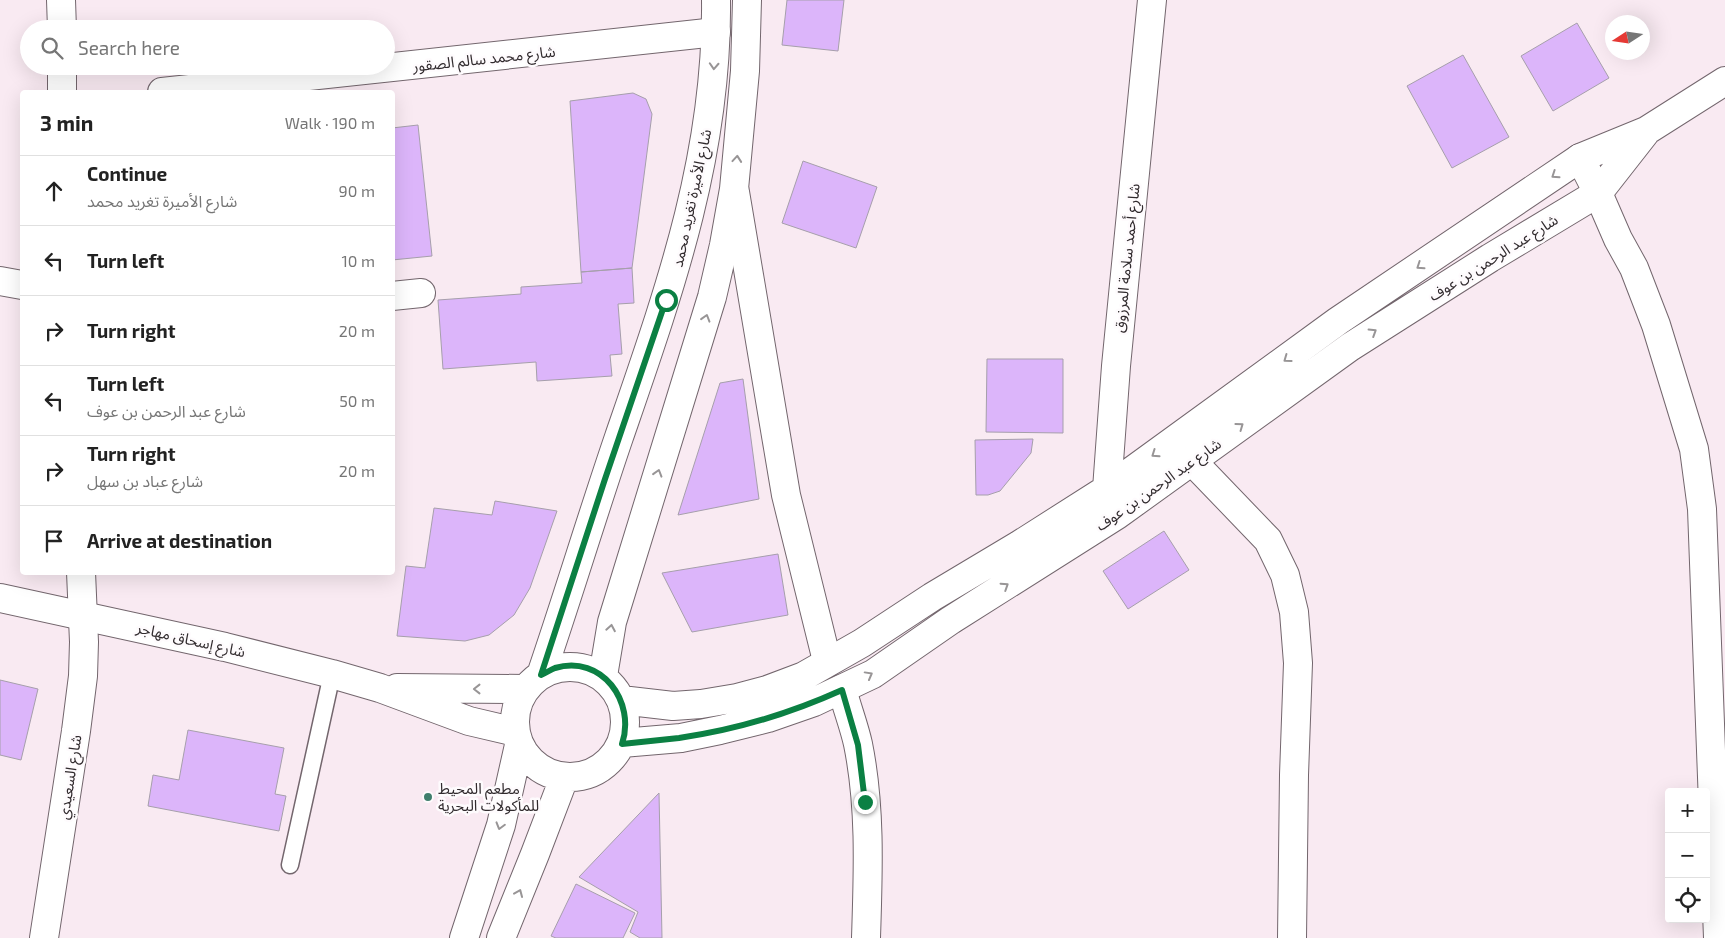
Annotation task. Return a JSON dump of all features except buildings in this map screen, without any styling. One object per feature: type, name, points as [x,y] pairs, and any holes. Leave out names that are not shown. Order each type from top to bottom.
[{"type":"street","points":[[61,0],[62,20]]},
{"type":"street","name":"شارع الأميرة تغريد محمد","points":[[533,682],[666,300],[686,231],[702,158],[713,83],[716,0]]},
{"type":"street","points":[[603,676],[612,622],[712,297],[724,245],[734,189],[745,71],[746,0]]},
{"type":"street","name":"شارع أحمد سلامة المرزوق","points":[[1117,515],[1107,489],[1116,366],[1152,0]]},
{"type":"street","name":"شارع محمد سالم الصقور","points":[[395,67],[716,32]]},
{"type":"street","points":[[62,75],[62,90]]},
{"type":"street","name":"شارع محمد سالم الصقور","points":[[180,90],[319,75]]},
{"type":"street","name":"شارع عبد الرحمن بن عوف","points":[[621,700],[673,706],[701,704],[737,698],[767,690],[804,676],[827,661],[862,643],[932,597],[1107,489],[1338,321],[1580,158],[1646,131],[1725,81]]},
{"type":"street","name":"شارع عبد الرحمن بن عوف","points":[[622,744],[681,738],[768,718],[814,702],[873,674],[950,620],[1117,515],[1350,348],[1490,258],[1598,193],[1646,131]]},
{"type":"street","points":[[1580,158],[1618,239],[1634,268],[1656,325],[1694,449],[1702,509],[1718,938]]},
{"type":"street","points":[[734,189],[786,495],[827,661]]},
{"type":"street","points":[[0,281],[20,285]]},
{"type":"street","points":[[395,296],[421,293]]},
{"type":"street","points":[[1192,461],[1268,540],[1285,575],[1294,612],[1298,664],[1294,775],[1292,938]]},
{"type":"street","name":"شارع السعيدي","points":[[44,938],[83,676],[81,575]]},
{"type":"street","name":"شارع إسحاق مهاجر","points":[[0,598],[83,614],[332,674],[380,688],[517,739]]},
{"type":"street","points":[[464,938],[501,825],[517,739],[515,717],[518,702],[533,682],[556,668],[572,666],[588,669],[603,676],[614,687],[621,700],[626,722],[622,744],[612,759],[599,770],[582,777],[564,778],[550,774],[537,767],[527,757],[517,739]]},
{"type":"street","name":"شارع إسحاق مهاجر","points":[[380,688],[533,682]]},
{"type":"street","points":[[842,690],[858,745],[865,802],[869,863],[866,938]]},
{"type":"street","points":[[500,938],[564,778]]},
{"type":"lane","points":[[290,864],[332,674]]},
{"type":"place","name":"مطعم المحيط للمأكولات البحرية","points":[[428,797]]},
{"type":"route","points":[[666,300],[541,675],[556,668],[572,666],[588,669],[603,676],[614,687],[625,711],[626,722],[622,744],[681,738],[720,730],[768,718],[842,690],[858,745],[865,802]]}]
